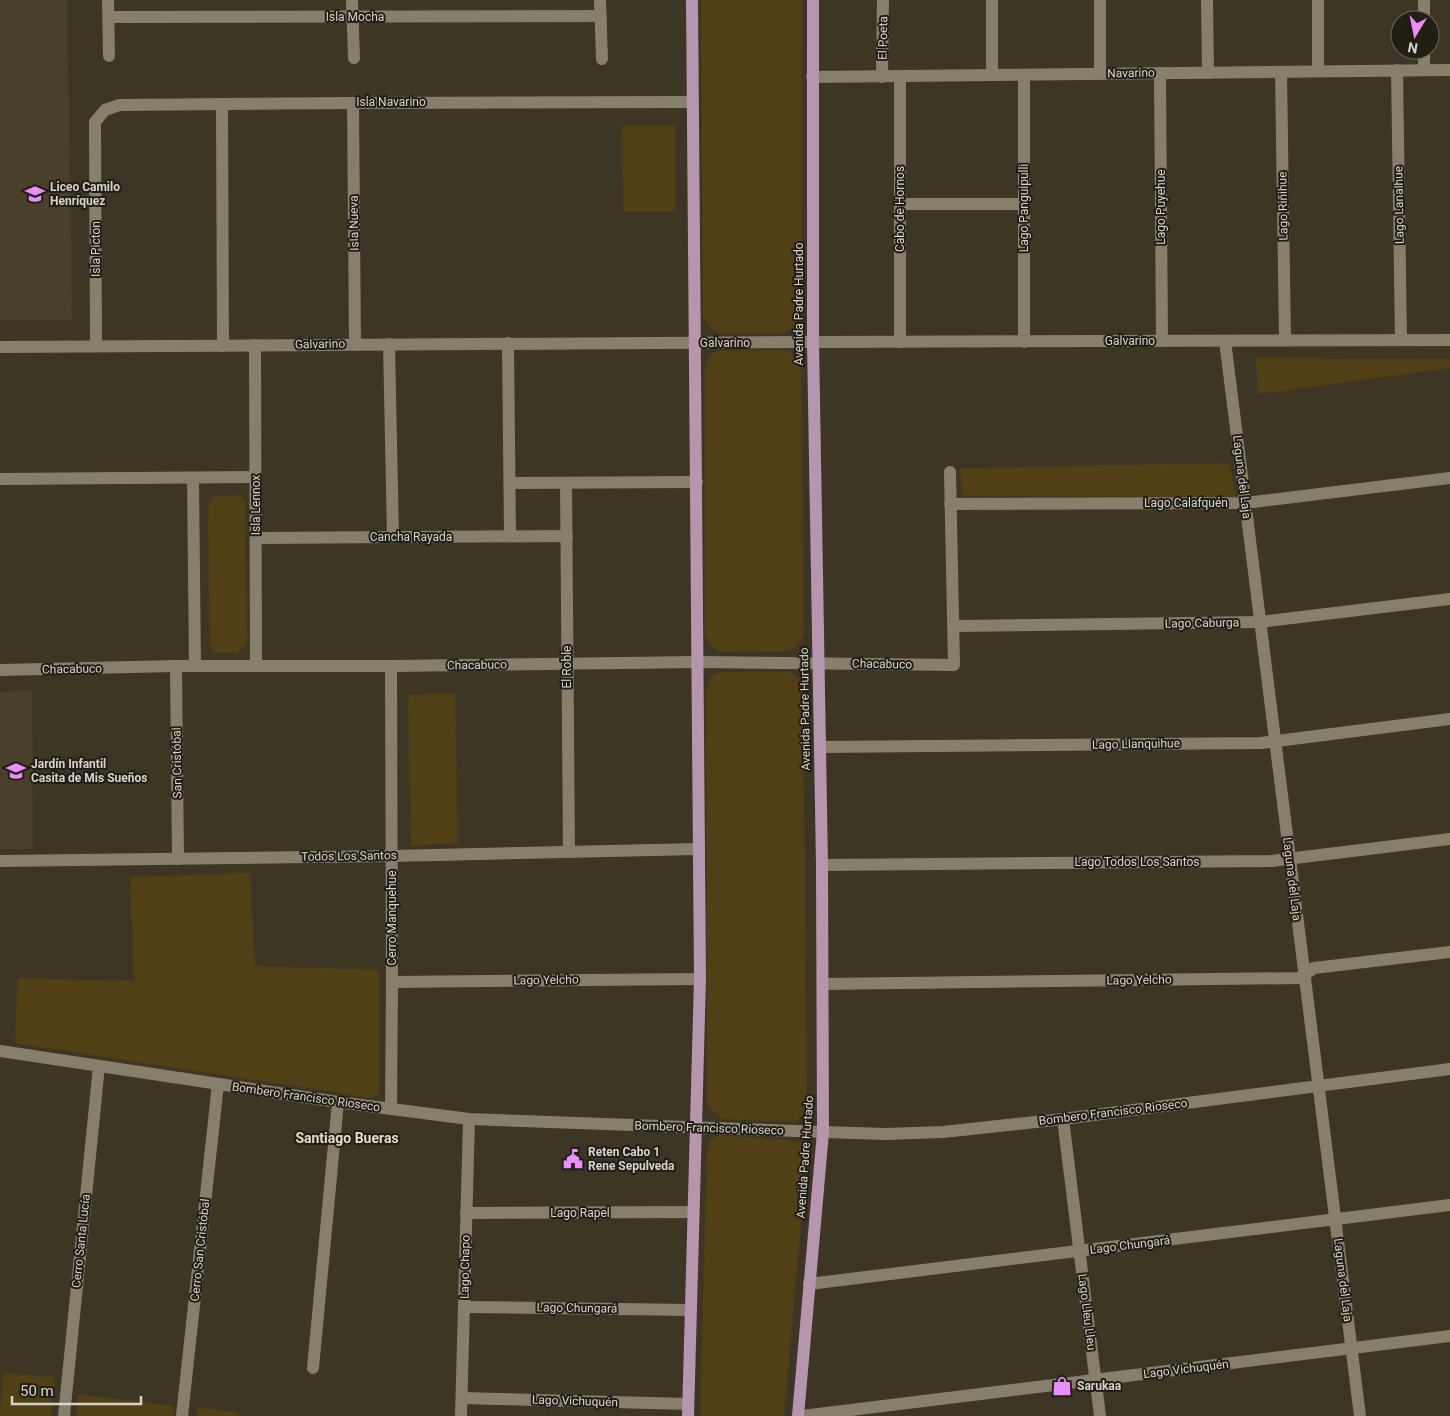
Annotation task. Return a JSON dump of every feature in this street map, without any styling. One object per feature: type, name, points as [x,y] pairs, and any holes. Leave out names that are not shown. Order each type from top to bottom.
[{"type":"main road","points":[[688,1410],[700,979],[697,662],[698,482],[694,343],[692,0]]},
{"type":"main road","name":"Avenida Padre Hurtado","points":[[798,1416],[823,1132],[822,865],[813,342],[813,0]]},
{"type":"street","points":[[108,0],[109,56]]},
{"type":"street","points":[[352,0],[354,58]]},
{"type":"street","points":[[600,0],[602,59]]},
{"type":"street","name":"El Poeta","points":[[882,76],[883,0]]},
{"type":"street","points":[[992,0],[992,75]]},
{"type":"street","points":[[1100,0],[1100,74]]},
{"type":"street","points":[[1207,0],[1208,73]]},
{"type":"street","points":[[1318,0],[1318,72]]},
{"type":"street","name":"Isla Mocha","points":[[109,17],[601,16]]},
{"type":"street","points":[[1424,60],[1424,70]]},
{"type":"street","name":"Lago Lanalhue","points":[[1397,70],[1401,340]]},
{"type":"street","name":"Navarino","points":[[812,77],[1450,70]]},
{"type":"street","name":"Lago Riñihue","points":[[1281,72],[1284,340]]},
{"type":"street","name":"Lago Puyehue","points":[[1160,73],[1162,341]]},
{"type":"street","name":"Lago Panguipulli","points":[[1024,75],[1024,342]]},
{"type":"street","name":"Cabo de Hornos","points":[[900,76],[900,342]]},
{"type":"street","name":"Isla Navarino","points":[[95,122],[105,110],[119,105],[353,102],[693,102]]},
{"type":"street","name":"Isla Nueva","points":[[353,102],[355,344]]},
{"type":"street","points":[[222,104],[223,346]]},
{"type":"street","name":"Isla Picton","points":[[95,122],[96,346]]},
{"type":"street","points":[[900,204],[1024,204]]},
{"type":"street","name":"Galvarino","points":[[0,347],[508,343],[1450,340]]},
{"type":"street","name":"Laguna del Laja","points":[[1225,341],[1360,1416]]},
{"type":"street","points":[[508,343],[510,536]]},
{"type":"street","points":[[390,344],[393,537]]},
{"type":"street","name":"Isla Lennox","points":[[255,345],[256,665]]},
{"type":"street","points":[[950,472],[953,626]]},
{"type":"street","points":[[0,479],[256,477]]},
{"type":"street","points":[[193,478],[195,666]]},
{"type":"street","name":"Lago Calafquén","points":[[950,504],[1245,503],[1450,478]]},
{"type":"street","points":[[510,483],[698,482]]},
{"type":"street","name":"El Roble","points":[[566,483],[568,852]]},
{"type":"street","name":"Cancha Rayada","points":[[256,538],[567,536]]},
{"type":"street","name":"Lago Caburga","points":[[953,626],[1260,622],[1450,599]]},
{"type":"street","name":"Chacabuco","points":[[0,670],[256,665],[391,666],[697,662],[954,665],[953,626]]},
{"type":"street","name":"San Cristóbal","points":[[176,666],[178,859]]},
{"type":"street","name":"Cerro Manquehue","points":[[391,666],[391,1109]]},
{"type":"street","name":"Lago Llanquihue","points":[[820,747],[1261,743],[1450,719]]},
{"type":"street","name":"Lago Todos Los Santos","points":[[822,865],[1271,861],[1450,838]]},
{"type":"street","name":"Todos Los Santos","points":[[0,861],[392,856],[698,848]]},
{"type":"street","name":"Lago Yelcho","points":[[823,984],[1300,978],[1314,968],[1450,952]]},
{"type":"street","name":"Lago Yelcho","points":[[392,982],[700,979]]},
{"type":"street","name":"Bombero Francisco Rioseco","points":[[0,1050],[338,1102],[469,1119],[886,1134],[917,1133],[1062,1119],[1450,1069]]},
{"type":"street","name":"Cerro Santa Lucía","points":[[64,1416],[99,1066]]},
{"type":"street","name":"Cerro San Cristóbal","points":[[182,1416],[218,1084]]},
{"type":"street","points":[[313,1368],[338,1102]]},
{"type":"street","name":"Lago Chapo","points":[[461,1416],[469,1119]]},
{"type":"street","name":"Lago Lleu Lleu","points":[[1062,1119],[1100,1416]]},
{"type":"street","name":"Lago Chungará","points":[[809,1284],[1450,1205]]},
{"type":"street","name":"Lago Rapel","points":[[466,1213],[693,1212]]},
{"type":"street","name":"Lago Chungará","points":[[464,1307],[690,1310]]},
{"type":"street","name":"Lago Vichuquén","points":[[802,1416],[1450,1336]]},
{"type":"street","name":"Lago Vichuquén","points":[[462,1398],[688,1410]]},
{"type":"shaded area","name":"Liceo Camilo Henríquez","points":[[0,0],[67,0],[72,320],[0,320]]},
{"type":"shaded area","points":[[701,0],[802,0],[801,318],[793,329],[780,334],[720,334],[709,326],[703,315]]},
{"type":"shaded area","points":[[675,125],[676,211],[623,211],[622,126]]},
{"type":"shaded area","points":[[784,350],[796,356],[801,369],[804,634],[797,646],[785,651],[723,652],[711,646],[705,635],[705,366],[709,356],[716,351]]},
{"type":"shaded area","points":[[1256,358],[1450,359],[1450,368],[1258,394]]},
{"type":"shaded area","points":[[1229,463],[1236,497],[963,496],[960,468]]},
{"type":"shaded area","points":[[240,495],[245,500],[247,644],[238,653],[214,653],[210,646],[208,506],[213,496]]},
{"type":"shaded area","points":[[721,672],[789,672],[799,677],[803,688],[807,1107],[801,1117],[791,1122],[722,1119],[709,1108],[707,1101],[706,691],[712,675]]},
{"type":"shaded area","name":"Jardín Infantil Casita de Mis Sueños","points":[[32,690],[33,849],[0,849],[0,692]]},
{"type":"shaded area","points":[[455,693],[458,843],[411,846],[408,695]]},
{"type":"shaded area","points":[[250,873],[255,966],[379,970],[379,1094],[372,1098],[15,1043],[18,978],[134,981],[130,877]]},
{"type":"shaded area","points":[[719,1135],[796,1141],[804,1144],[807,1152],[784,1416],[700,1416],[707,1153],[710,1142]]},
{"type":"shaded area","points":[[3,1373],[55,1377],[51,1416],[0,1416]]},
{"type":"shaded area","points":[[78,1394],[174,1406],[173,1416],[76,1416]]},
{"type":"shaded area","points":[[198,1408],[239,1412],[239,1416],[197,1416]]},
{"type":"place","name":"Liceo Camilo Henríquez","points":[[35,194]]},
{"type":"place","name":"Jardín Infantil Casita de Mis Sueños","points":[[16,771]]},
{"type":"place","name":"Reten Cabo 1 Rene Sepulveda","points":[[573,1159]]},
{"type":"place","name":"Sarukaa","points":[[1062,1386]]},
{"type":"district","name":"Santiago Bueras","points":[[347,1138]]}]
